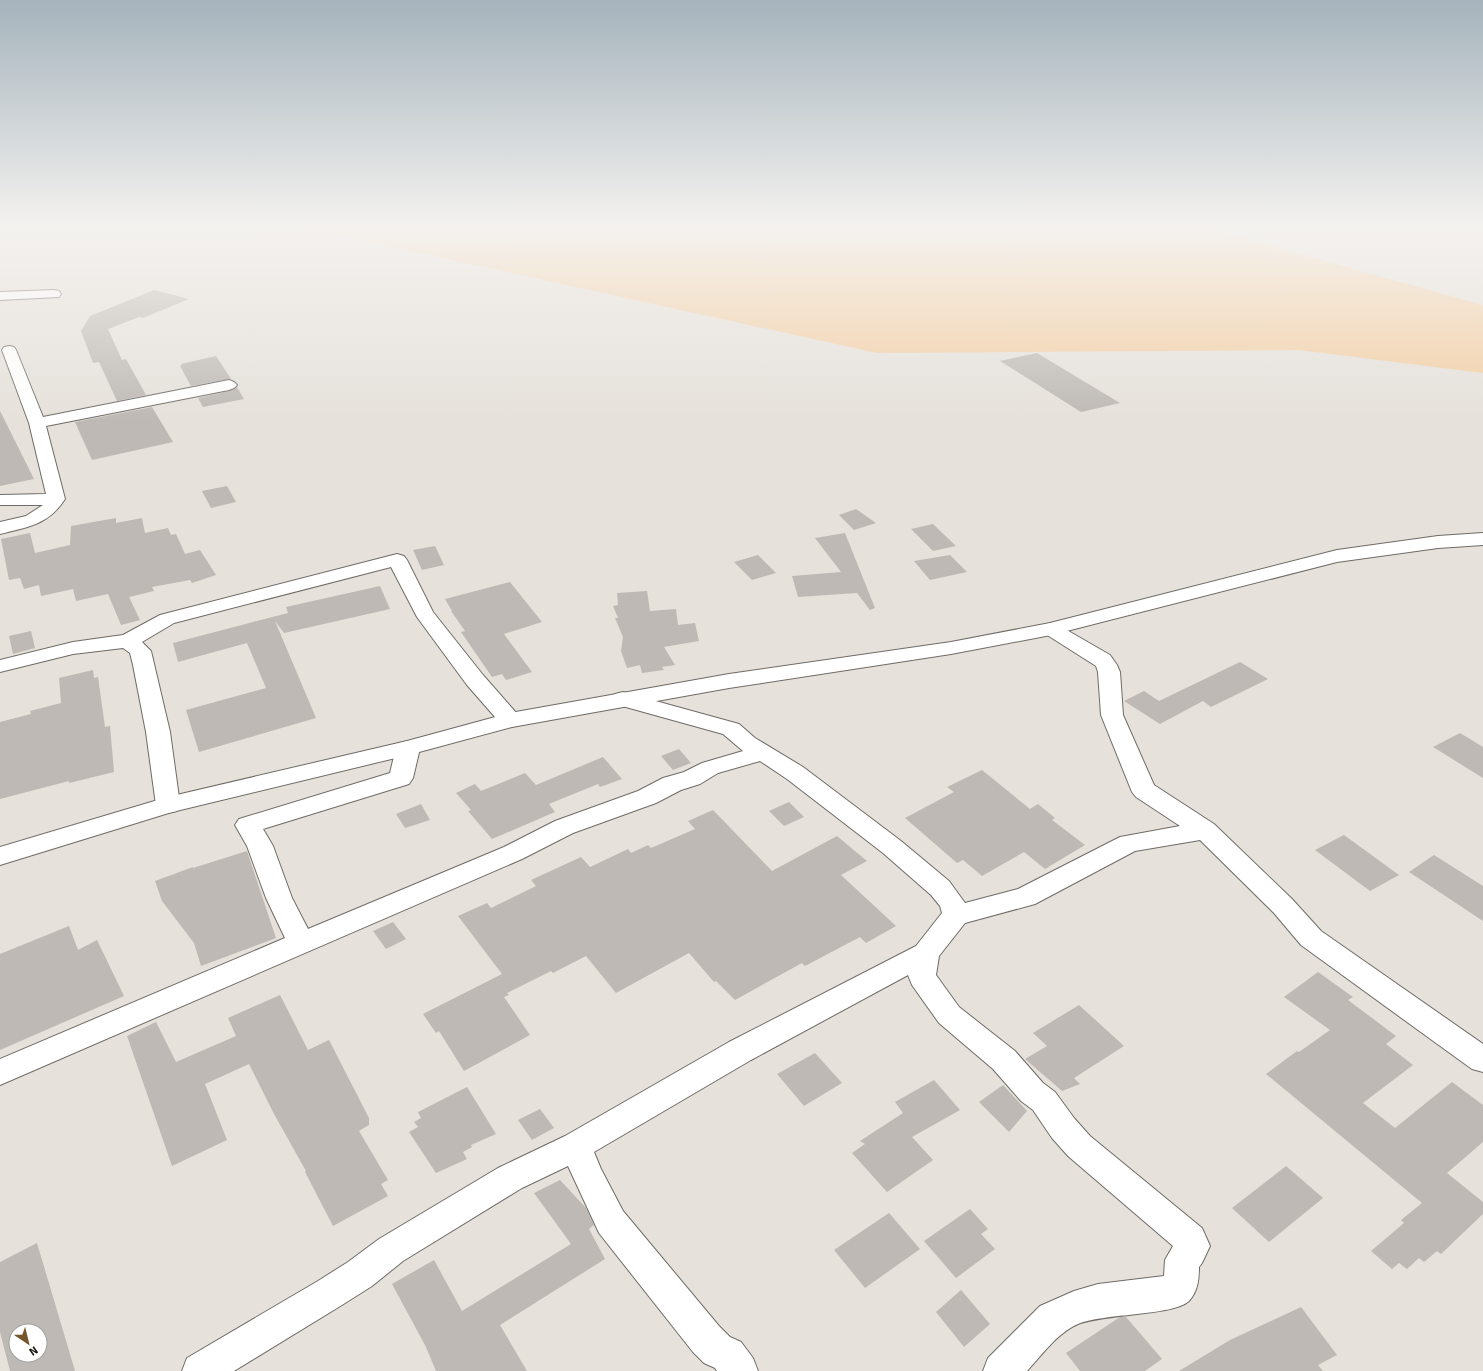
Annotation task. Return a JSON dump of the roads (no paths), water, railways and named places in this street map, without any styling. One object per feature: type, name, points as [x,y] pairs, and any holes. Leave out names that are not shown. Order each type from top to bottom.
[{"type":"street","points":[[0,296],[54,294]]},
{"type":"street","points":[[0,528],[34,519],[50,509],[56,499],[37,423],[9,350]]},
{"type":"street","points":[[37,423],[229,385]]},
{"type":"street","points":[[0,500],[56,499]]},
{"type":"street","points":[[0,856],[168,805],[408,748],[510,720],[623,699],[951,648],[1051,629],[1336,556],[1438,542],[1483,539]]},
{"type":"street","points":[[0,666],[73,648],[128,641],[167,619],[336,574],[397,560],[424,613],[475,680],[510,720]]},
{"type":"street","points":[[1051,629],[1102,660],[1106,665],[1112,714],[1141,786],[1151,796],[1205,830],[1284,906],[1312,938],[1483,1060]]},
{"type":"street","points":[[128,641],[140,651],[144,665],[158,732],[168,805]]},
{"type":"street","points":[[623,699],[731,729],[735,748]]},
{"type":"street","points":[[0,1072],[513,853],[564,827],[647,797],[672,784],[692,778],[710,768],[735,748],[747,743],[795,773],[892,847],[940,888],[952,903],[956,916]]},
{"type":"street","points":[[302,944],[279,898],[260,846],[248,825],[401,778],[408,748]]},
{"type":"street","points":[[200,1371],[360,1274],[391,1250],[503,1181],[576,1146],[740,1051],[926,953],[956,916],[1026,897],[1129,843],[1205,830]]},
{"type":"street","points":[[926,953],[922,977],[949,1015],[1004,1060],[1032,1092],[1044,1101],[1063,1128],[1079,1146],[1190,1239],[1193,1246],[1190,1252],[1182,1260],[1181,1283],[1175,1290],[1165,1293],[1098,1301],[1074,1308],[1053,1318],[1001,1371]]},
{"type":"street","points":[[576,1146],[590,1181],[611,1222],[706,1339],[717,1350],[728,1355],[740,1371]]}]
